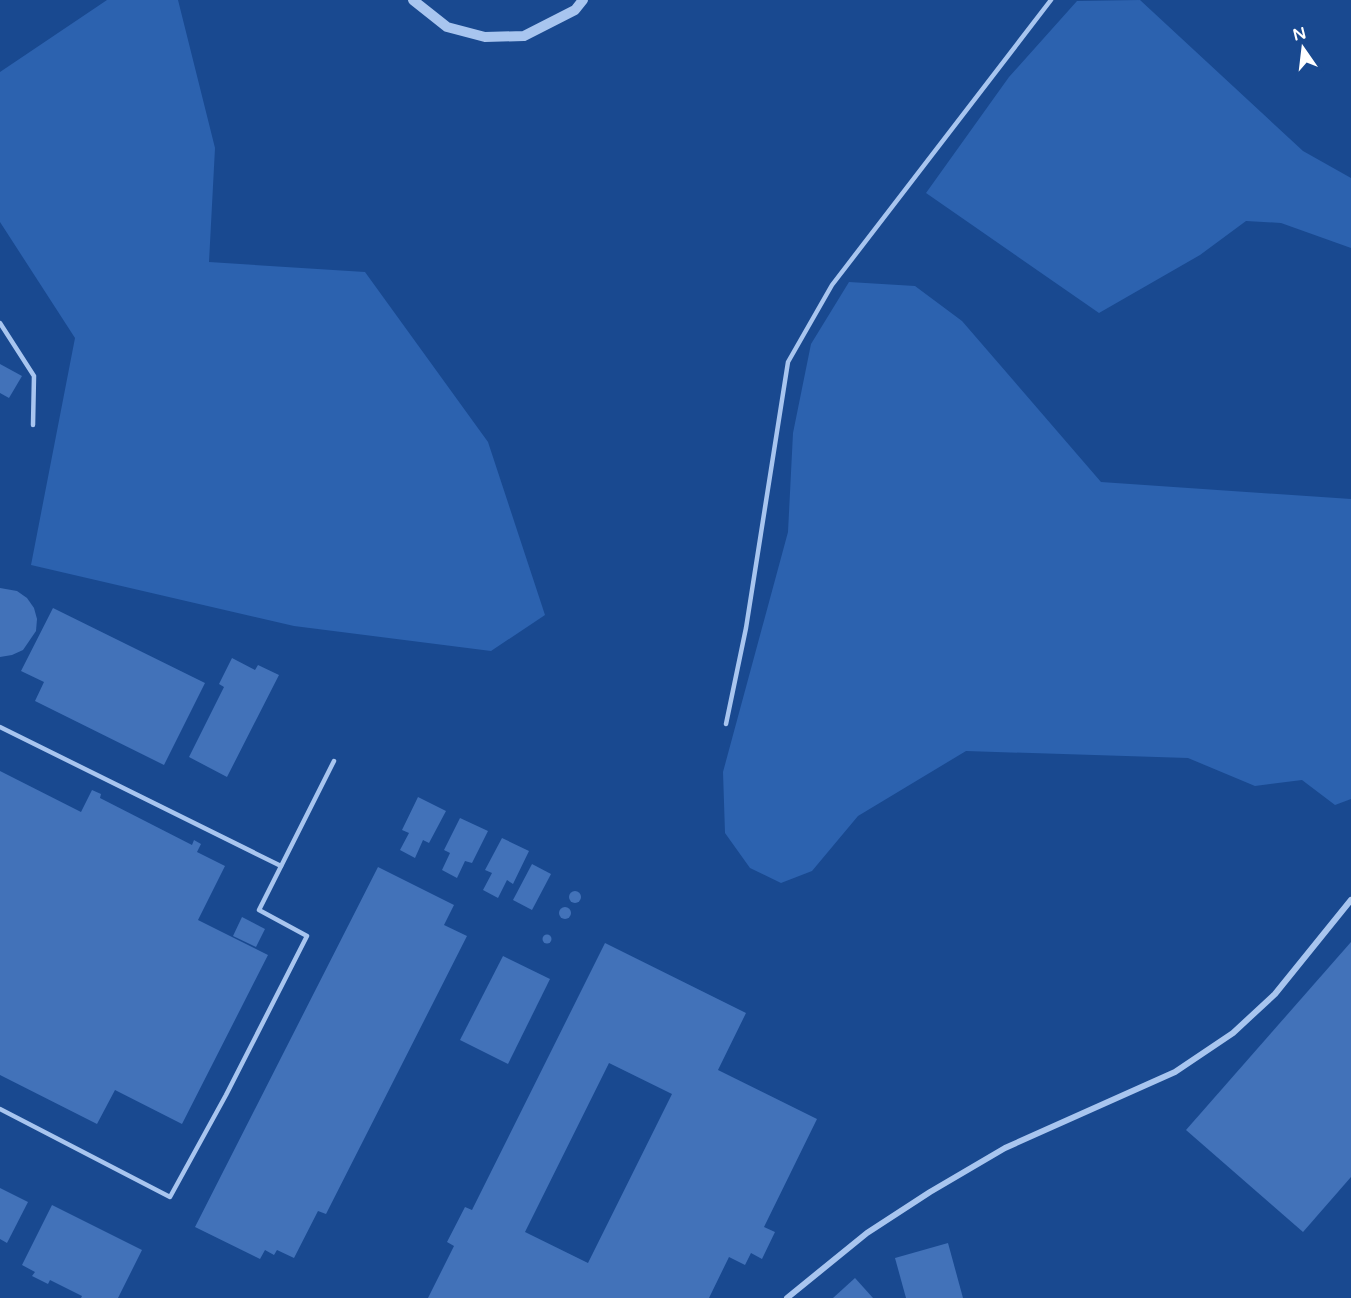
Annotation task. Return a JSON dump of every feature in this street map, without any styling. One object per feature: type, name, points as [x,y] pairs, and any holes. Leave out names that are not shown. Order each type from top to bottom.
[{"type":"street","points":[[413,0],[447,27],[485,37],[524,36],[575,10],[583,0]]},
{"type":"street","points":[[787,1298],[867,1233],[930,1192],[1005,1148],[1175,1072],[1233,1033],[1275,994],[1351,900]]},
{"type":"lane","points":[[726,724],[746,628],[788,362],[832,285],[1052,0]]},
{"type":"lane","points":[[0,323],[34,376],[33,425]]},
{"type":"lane","points":[[0,728],[281,866]]},
{"type":"lane","points":[[0,1110],[170,1197],[226,1095],[307,936],[259,910],[334,761]]},
{"type":"shaded area","points":[[107,0],[178,0],[215,148],[209,262],[365,272],[488,442],[545,615],[491,651],[294,626],[31,565],[75,338],[0,222],[0,72]]},
{"type":"shaded area","points":[[1140,0],[1303,151],[1351,178],[1351,248],[1281,223],[1246,221],[1200,255],[1099,313],[926,193],[1009,77],[1077,1]]},
{"type":"shaded area","points":[[849,282],[915,286],[962,321],[1101,482],[1351,499],[1351,799],[1335,805],[1302,780],[1255,786],[1188,758],[966,751],[858,816],[812,871],[781,883],[750,868],[725,833],[723,772],[788,532],[793,433],[811,344]]},
{"type":"building","points":[[0,364],[22,376],[9,398],[0,393]]},
{"type":"building","points":[[0,588],[17,591],[27,598],[34,608],[37,619],[36,631],[23,650],[0,657]]},
{"type":"building","points":[[53,608],[205,683],[164,765],[35,701],[44,682],[21,671]]},
{"type":"building","points":[[232,658],[255,670],[258,665],[279,675],[227,777],[189,757],[224,687],[219,684]]},
{"type":"building","points":[[0,771],[81,812],[92,790],[101,794],[100,798],[192,845],[194,840],[201,844],[197,852],[225,866],[198,920],[268,955],[182,1124],[115,1090],[97,1124],[0,1075]]},
{"type":"building","points":[[418,797],[446,811],[429,843],[423,840],[415,858],[400,850],[409,833],[402,830]]},
{"type":"building","points":[[460,818],[488,831],[472,863],[465,861],[457,878],[442,870],[450,853],[444,850]]},
{"type":"building","points":[[502,838],[529,851],[513,884],[507,880],[498,898],[483,890],[492,873],[485,870]]},
{"type":"building","points":[[532,864],[551,874],[532,910],[513,900]]},
{"type":"building","points":[[378,867],[454,905],[444,925],[467,936],[326,1214],[318,1211],[294,1258],[277,1250],[274,1255],[265,1250],[260,1259],[195,1227]]},
{"type":"building","points":[[575,891],[581,897],[575,903],[569,897]]},
{"type":"building","points":[[565,907],[571,913],[565,919],[559,913]]},
{"type":"building","points":[[242,917],[265,929],[256,947],[233,936]]},
{"type":"building","points":[[547,934],[552,939],[547,944],[542,939]]},
{"type":"building","points":[[1351,942],[1351,1177],[1303,1232],[1186,1130]]},
{"type":"building","points":[[605,943],[746,1013],[718,1070],[817,1119],[764,1227],[775,1232],[762,1259],[751,1253],[745,1265],[729,1257],[709,1298],[428,1298],[454,1246],[447,1242],[465,1207],[472,1210]],"holes":[[[609,1063],[672,1094],[588,1263],[525,1232]]]},
{"type":"building","points":[[503,956],[550,979],[508,1064],[460,1040]]},
{"type":"building","points":[[0,1188],[28,1202],[7,1243],[0,1239]]},
{"type":"building","points":[[52,1205],[142,1250],[118,1298],[81,1298],[82,1296],[50,1280],[48,1284],[32,1276],[35,1272],[22,1265]]},
{"type":"building","points":[[948,1243],[963,1298],[906,1298],[895,1258]]},
{"type":"building","points":[[855,1278],[873,1298],[833,1298]]}]
